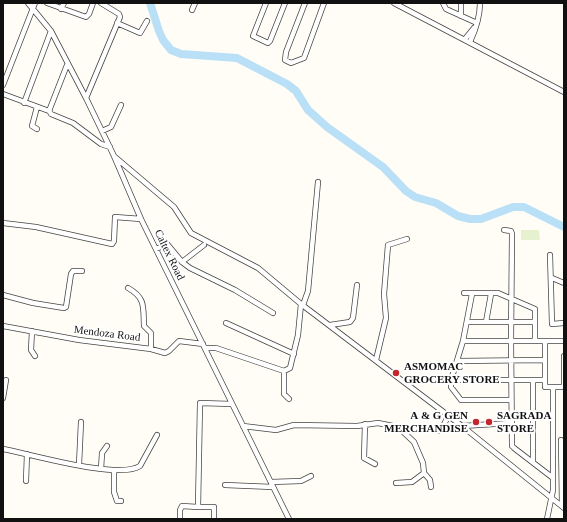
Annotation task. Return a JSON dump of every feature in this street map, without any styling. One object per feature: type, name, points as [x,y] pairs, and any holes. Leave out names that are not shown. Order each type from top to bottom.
[{"type":"street","name":"Caltex Road","points":[[28,3],[34,6],[51,31],[67,65],[86,98],[110,147],[141,219],[288,519]]},
{"type":"street","points":[[47,3],[86,17],[89,14],[93,3]]},
{"type":"street","points":[[61,9],[64,3]]},
{"type":"street","points":[[86,98],[117,23],[119,14],[101,3]]},
{"type":"street","points":[[192,10],[195,3]]},
{"type":"street","points":[[266,3],[253,36],[268,43],[285,3]]},
{"type":"street","points":[[305,3],[286,52],[285,60],[292,63],[304,58],[324,3]]},
{"type":"street","points":[[394,3],[468,40],[564,92]]},
{"type":"street","points":[[443,3],[446,9],[477,23]]},
{"type":"street","points":[[461,3],[461,16]]},
{"type":"street","points":[[468,40],[480,16],[480,3]]},
{"type":"street","points":[[3,85],[34,6]]},
{"type":"street","points":[[117,23],[140,33],[147,21]]},
{"type":"street","points":[[24,103],[51,31]]},
{"type":"street","points":[[49,110],[67,65]]},
{"type":"street","points":[[3,94],[24,103],[49,110],[51,114],[73,123],[100,144],[110,147]]},
{"type":"street","points":[[102,132],[111,127],[121,105]]},
{"type":"street","points":[[37,107],[32,126],[37,129]]},
{"type":"street","points":[[114,156],[174,207],[191,233],[258,268],[302,304],[462,426],[563,507]]},
{"type":"street","points":[[204,346],[216,348],[284,371],[290,368],[294,354],[302,304],[308,291],[318,182]]},
{"type":"street","points":[[3,223],[36,227],[112,244],[114,241],[115,217],[141,219]]},
{"type":"street","points":[[504,230],[511,231],[512,234],[513,300],[511,321],[511,423],[514,448],[553,478]]},
{"type":"street","points":[[376,360],[386,318],[384,300],[388,245],[407,238]]},
{"type":"street","points":[[156,249],[167,244],[182,262],[190,268],[235,290],[273,313]]},
{"type":"street","points":[[182,262],[204,245]]},
{"type":"street","points":[[550,255],[552,278],[552,324],[564,323]]},
{"type":"street","points":[[3,295],[33,303],[64,308],[66,306],[71,274],[73,271],[82,271]]},
{"type":"street","points":[[552,278],[564,283]]},
{"type":"street","points":[[330,325],[350,322],[354,318],[357,285]]},
{"type":"street","points":[[128,288],[138,293],[142,299],[144,326],[151,333],[151,349]]},
{"type":"street","points":[[464,294],[498,293],[535,309],[535,341]]},
{"type":"street","points":[[472,294],[463,341],[451,380],[451,387],[459,399],[511,400]]},
{"type":"street","points":[[486,322],[491,294]]},
{"type":"street","points":[[467,322],[535,322]]},
{"type":"street","points":[[226,323],[294,354]]},
{"type":"street","name":"Mendoza Road","points":[[3,326],[79,340],[151,349],[167,353],[179,341],[204,346]]},
{"type":"street","points":[[32,331],[31,350],[35,356]]},
{"type":"street","points":[[463,341],[564,341]]},
{"type":"street","points":[[545,341],[545,387],[564,386],[564,356]]},
{"type":"street","points":[[457,361],[545,360]]},
{"type":"street","points":[[284,371],[284,394],[289,399]]},
{"type":"street","points":[[3,398],[6,380]]},
{"type":"street","points":[[451,380],[545,380]]},
{"type":"street","points":[[533,380],[533,462]]},
{"type":"street","points":[[547,519],[552,498],[553,478],[553,387]]},
{"type":"street","points":[[198,507],[199,404],[202,402],[232,404]]},
{"type":"street","points":[[431,431],[441,431],[448,416]]},
{"type":"street","points":[[79,465],[81,422]]},
{"type":"street","points":[[243,426],[276,430],[294,425],[357,426],[378,423],[398,427],[414,442],[423,464],[424,473],[430,480],[431,487]]},
{"type":"street","points":[[462,426],[511,423]]},
{"type":"street","points":[[364,424],[364,458],[375,464]]},
{"type":"street","points":[[3,449],[100,469],[114,471],[126,470],[140,466],[157,435]]},
{"type":"street","points":[[562,440],[563,507]]},
{"type":"street","points":[[100,469],[102,453],[107,446]]},
{"type":"street","points":[[26,481],[27,454]]},
{"type":"street","points":[[114,471],[115,497],[117,501],[121,501]]},
{"type":"street","points":[[396,483],[412,482],[424,473]]},
{"type":"street","points":[[225,485],[272,484],[301,481],[310,476]]},
{"type":"street","points":[[180,519],[180,510],[182,506],[214,507],[214,519]]},
{"type":"green space","points":[[521,230],[539,230],[540,240],[521,240]]},
{"type":"waterway","points":[[150,3],[163,40],[171,50],[181,54],[237,58],[287,84],[296,91],[308,110],[327,127],[383,167],[406,191],[415,197],[436,203],[458,216],[470,219],[481,219],[513,207],[524,207],[564,227]]},
{"type":"place","name":"ASMOMAC GROCERY STORE","points":[[396,373]]},
{"type":"place","name":"A & G GEN MERCHANDISE","points":[[476,422]]},
{"type":"place","name":"SAGRADA STORE","points":[[489,422]]}]
